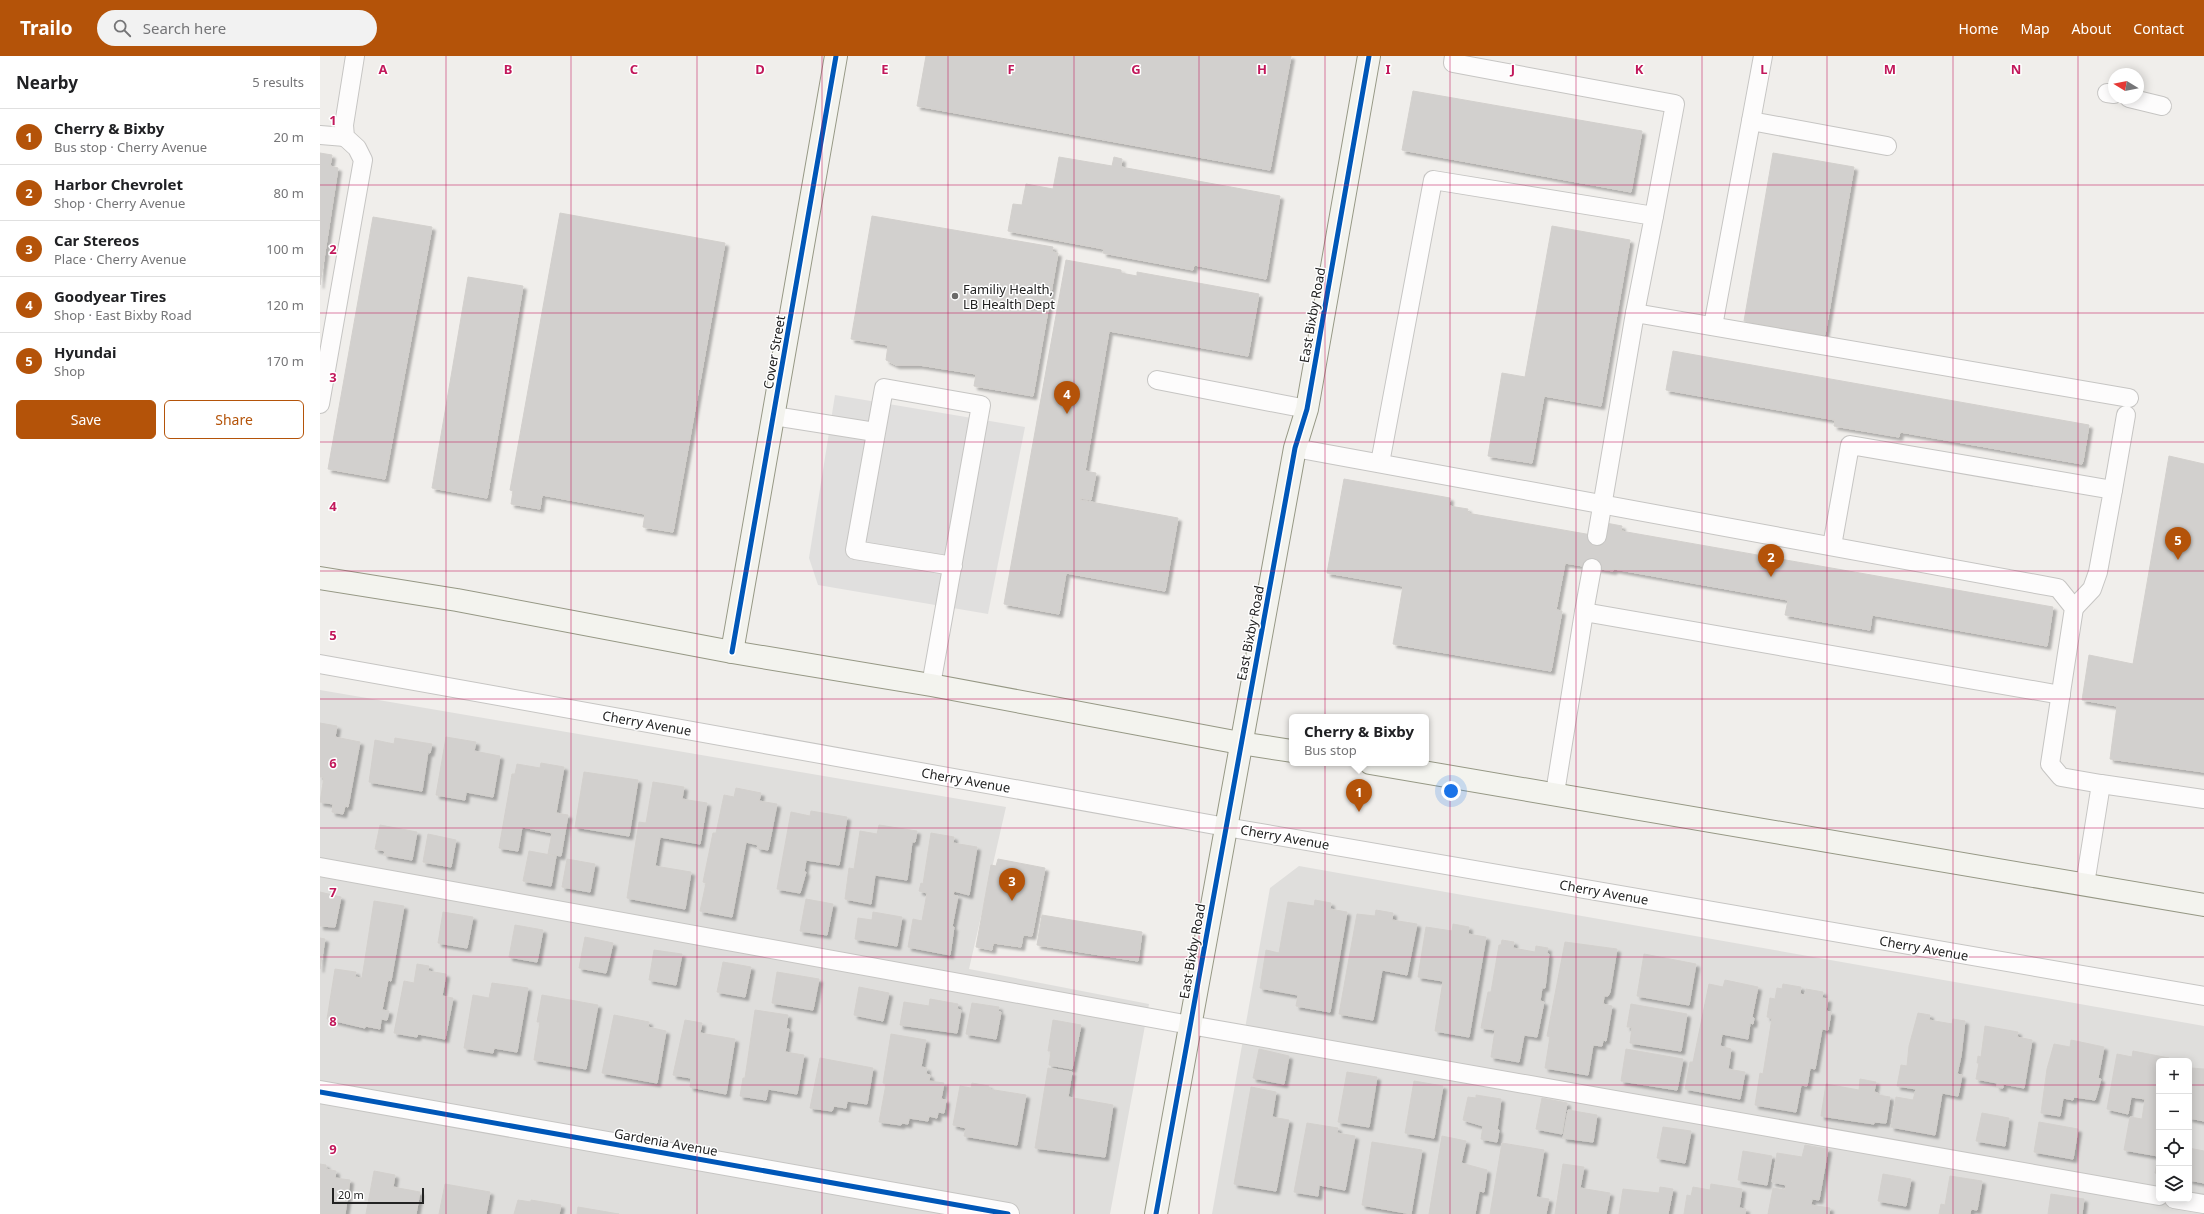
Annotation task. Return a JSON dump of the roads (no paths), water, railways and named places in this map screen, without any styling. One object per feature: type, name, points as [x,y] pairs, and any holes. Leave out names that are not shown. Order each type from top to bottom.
[{"type":"main road","name":"Cover Street","points":[[732,652],[836,56]]},
{"type":"main road","name":"East Bixby Road","points":[[1156,1214],[1240,743],[1295,448],[1307,409],[1369,56]]},
{"type":"main road","points":[[320,578],[457,600],[732,652],[931,685],[1240,743],[1289,751]]},
{"type":"main road","points":[[1388,766],[1555,793],[2204,905]]},
{"type":"street","name":"Gardenia Avenue","points":[[320,1092],[1008,1214]]},
{"type":"lane","points":[[345,137],[344,125],[355,56]]},
{"type":"lane","points":[[1454,56],[1453,63],[1675,104],[1635,313],[1597,536]]},
{"type":"lane","points":[[1713,326],[1763,56]]},
{"type":"lane","points":[[2144,102],[2162,106]]},
{"type":"lane","points":[[1751,121],[1887,146]]},
{"type":"lane","points":[[320,135],[345,137],[357,148],[363,160],[320,404]]},
{"type":"lane","points":[[1380,463],[1433,180],[1654,216]]},
{"type":"lane","points":[[1635,313],[2129,398]]},
{"type":"lane","points":[[1157,380],[1307,409]]},
{"type":"lane","points":[[931,685],[953,566],[981,405],[884,388],[855,550],[953,566]]},
{"type":"lane","points":[[774,416],[876,432]]},
{"type":"lane","points":[[2126,416],[2098,572],[2092,589],[2074,608],[2050,764],[2061,777],[2204,799]]},
{"type":"lane","points":[[1832,546],[1850,445],[2113,490]]},
{"type":"lane","points":[[1295,448],[2058,588],[2074,608]]},
{"type":"lane","points":[[1555,793],[1592,568]]},
{"type":"lane","points":[[1584,612],[2061,695]]},
{"type":"lane","name":"Cherry Avenue","points":[[320,664],[1226,827],[2204,996]]},
{"type":"lane","points":[[2085,884],[2100,784]]},
{"type":"lane","points":[[320,867],[1190,1026],[2156,1195]]},
{"type":"lane","points":[[2192,1202],[2204,1204]]},
{"type":"place","name":"Familiy Health, LB Health Dept","points":[[955,296]]},
{"type":"place","name":"Goodyear Tires","points":[[1067,414]]},
{"type":"place","name":"Hyundai","points":[[2178,560]]},
{"type":"place","name":"Harbor Chevrolet","points":[[1771,577]]},
{"type":"place","name":"Cherry & Bixby","points":[[1359,812]]},
{"type":"place","name":"Car Stereos","points":[[1012,901]]}]
